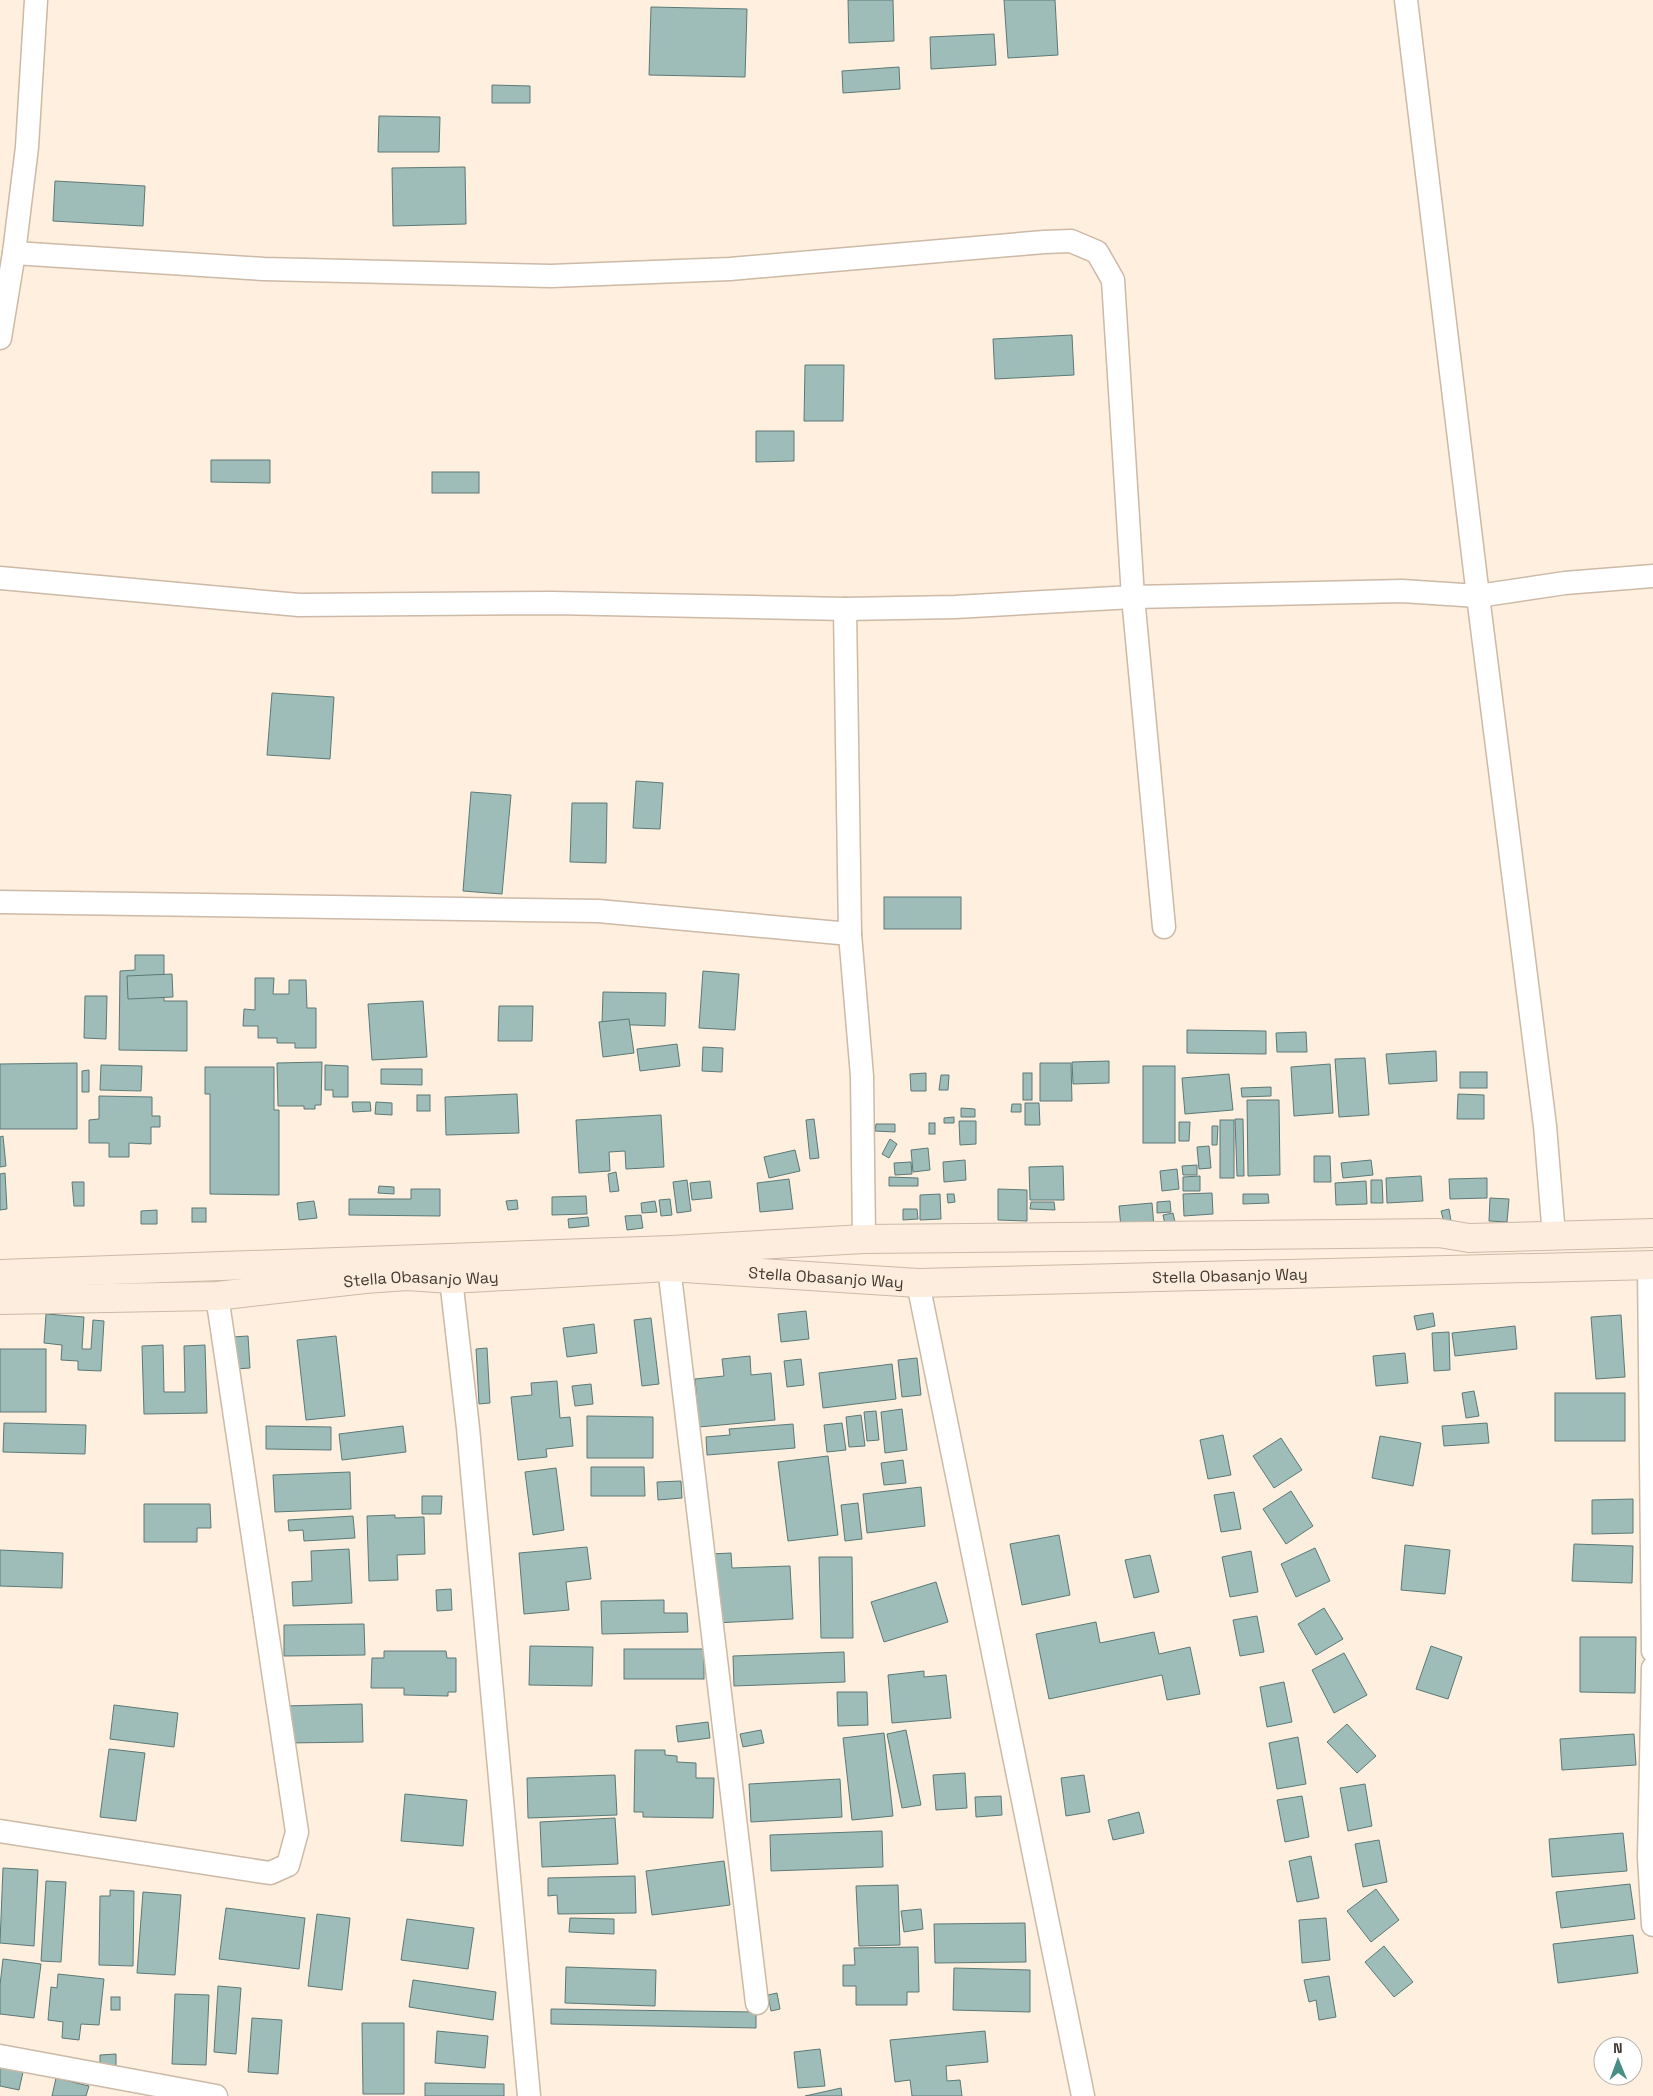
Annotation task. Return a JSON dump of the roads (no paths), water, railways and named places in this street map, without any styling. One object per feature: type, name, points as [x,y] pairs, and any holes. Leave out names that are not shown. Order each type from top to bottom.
[{"type":"street","points":[[0,338],[14,253],[27,148],[36,0]]},
{"type":"street","points":[[1406,0],[1478,596],[1545,1126],[1554,1236]]},
{"type":"street","points":[[14,253],[264,269],[551,276],[730,269],[1035,243],[1071,242],[1096,252],[1113,280],[1133,597],[1164,927]]},
{"type":"street","points":[[0,578],[299,605],[553,603],[844,609],[955,607],[1133,597],[1402,591],[1478,596],[1565,583],[1653,576]]},
{"type":"street","points":[[844,609],[850,934],[862,1076],[864,1239]]},
{"type":"street","points":[[0,902],[598,911],[850,934]]},
{"type":"street","points":[[0,1274],[387,1269],[864,1239],[1439,1233],[1469,1238],[1653,1233]]},
{"type":"street","points":[[1651,1266],[1653,1651]]},
{"type":"street","name":"Stella Obasanjo Way","points":[[0,1300],[217,1296],[365,1279],[387,1269],[407,1276],[452,1279],[669,1267],[918,1284],[1651,1266]]},
{"type":"street","points":[[669,1267],[757,2003]]},
{"type":"street","points":[[452,1279],[470,1448],[529,2096]]},
{"type":"street","points":[[918,1284],[1083,2096]]},
{"type":"street","points":[[0,1831],[270,1872],[288,1865],[297,1832],[217,1296]]},
{"type":"street","points":[[1653,1668],[1649,1857],[1653,1925]]},
{"type":"street","points":[[0,2056],[216,2096]]}]
